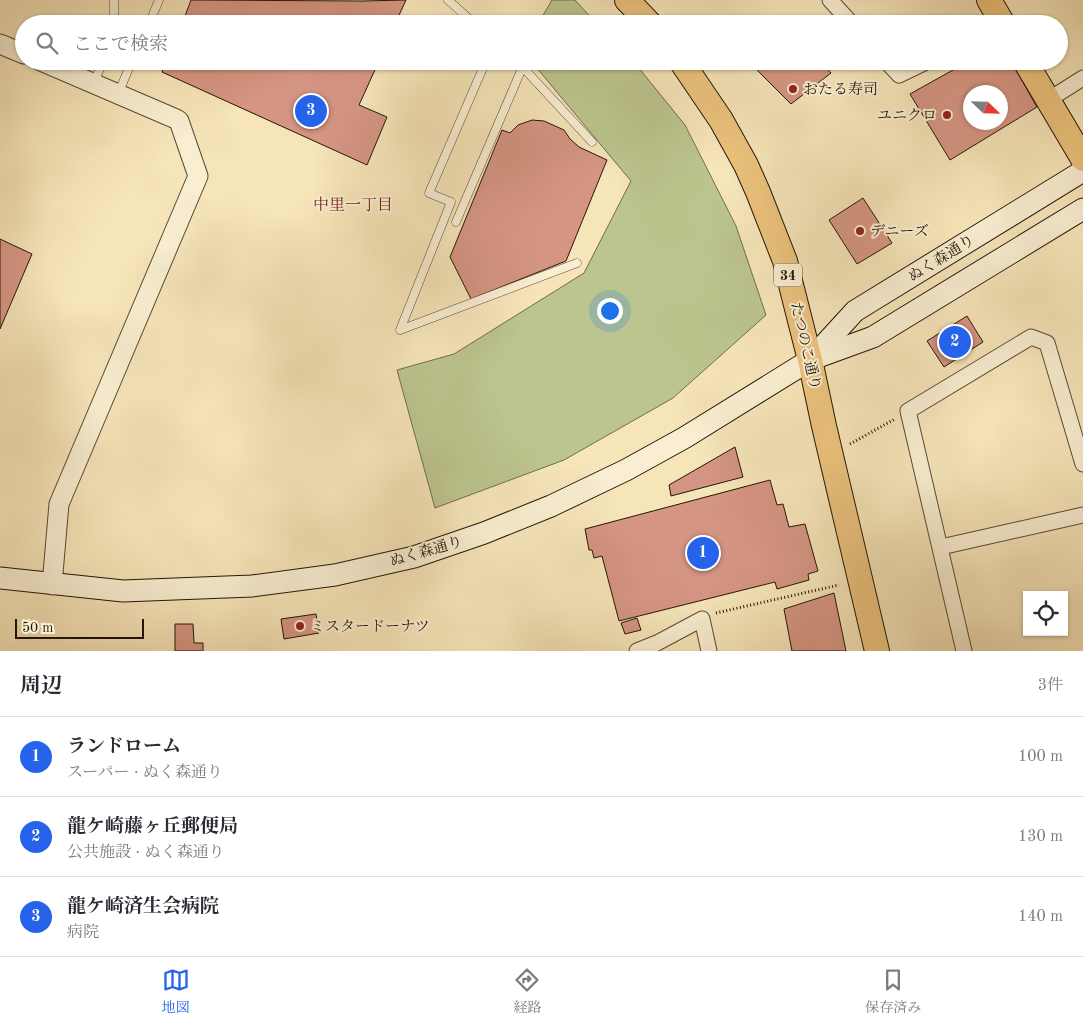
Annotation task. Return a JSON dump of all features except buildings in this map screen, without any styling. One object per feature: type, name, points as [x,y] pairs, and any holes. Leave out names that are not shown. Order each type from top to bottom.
[{"type":"main road","points":[[628,0],[642,15]]},
{"type":"main road","points":[[989,0],[998,15]]},
{"type":"main road","name":"たつのこ通り","points":[[687,70],[721,120],[746,165],[785,261],[810,360],[877,651]]},
{"type":"main road","points":[[1030,70],[1083,159]]},
{"type":"main road","name":"ぬく森通り","points":[[810,360],[855,311],[1083,171]]},
{"type":"main road","name":"ぬく森通り","points":[[0,578],[123,591],[252,586],[335,575],[414,557],[484,533],[551,506],[626,470],[684,438],[810,360],[873,338],[1083,209]]},
{"type":"street","points":[[830,0],[844,15]]},
{"type":"street","points":[[0,44],[15,50]]},
{"type":"street","points":[[52,584],[59,504],[198,176],[179,122],[176,119],[62,70]]},
{"type":"street","points":[[894,70],[899,76],[911,70]]},
{"type":"street","points":[[1048,100],[1083,78]]},
{"type":"street","points":[[964,651],[908,411],[1031,337],[1047,343],[1083,464]]},
{"type":"street","points":[[941,547],[1083,515]]},
{"type":"street","points":[[637,651],[657,643],[702,619],[709,651]]},
{"type":"lane","points":[[114,0],[114,15]]},
{"type":"lane","points":[[152,15],[159,0]]},
{"type":"lane","points":[[448,0],[466,15]]},
{"type":"lane","points":[[93,83],[100,70]]},
{"type":"lane","points":[[118,94],[128,70]]},
{"type":"lane","points":[[482,70],[429,194],[451,202],[400,330],[577,263]]},
{"type":"lane","points":[[456,222],[518,70]]},
{"type":"lane","points":[[526,70],[592,142]]},
{"type":"path","points":[[850,444],[908,411]]},
{"type":"path","points":[[702,619],[711,614],[839,585]]},
{"type":"green space","points":[[552,0],[575,0],[589,15],[543,15]]},
{"type":"green space","points":[[538,70],[640,70],[685,125],[736,226],[766,315],[673,398],[564,460],[435,508],[397,370],[454,354],[584,273],[631,181]]},
{"type":"place","name":"おたる寿司","points":[[793,89]]},
{"type":"place","name":"龍ケ崎済生会病院","points":[[311,111]]},
{"type":"place","name":"ユニクロ","points":[[947,115]]},
{"type":"place","name":"デニーズ","points":[[860,231]]},
{"type":"place","name":"龍ケ崎藤ヶ丘郵便局","points":[[955,342]]},
{"type":"place","name":"ランドローム","points":[[703,553]]},
{"type":"place","name":"ミスタードーナツ","points":[[300,626]]},
{"type":"district","name":"中里一丁目","points":[[353,204]]}]
